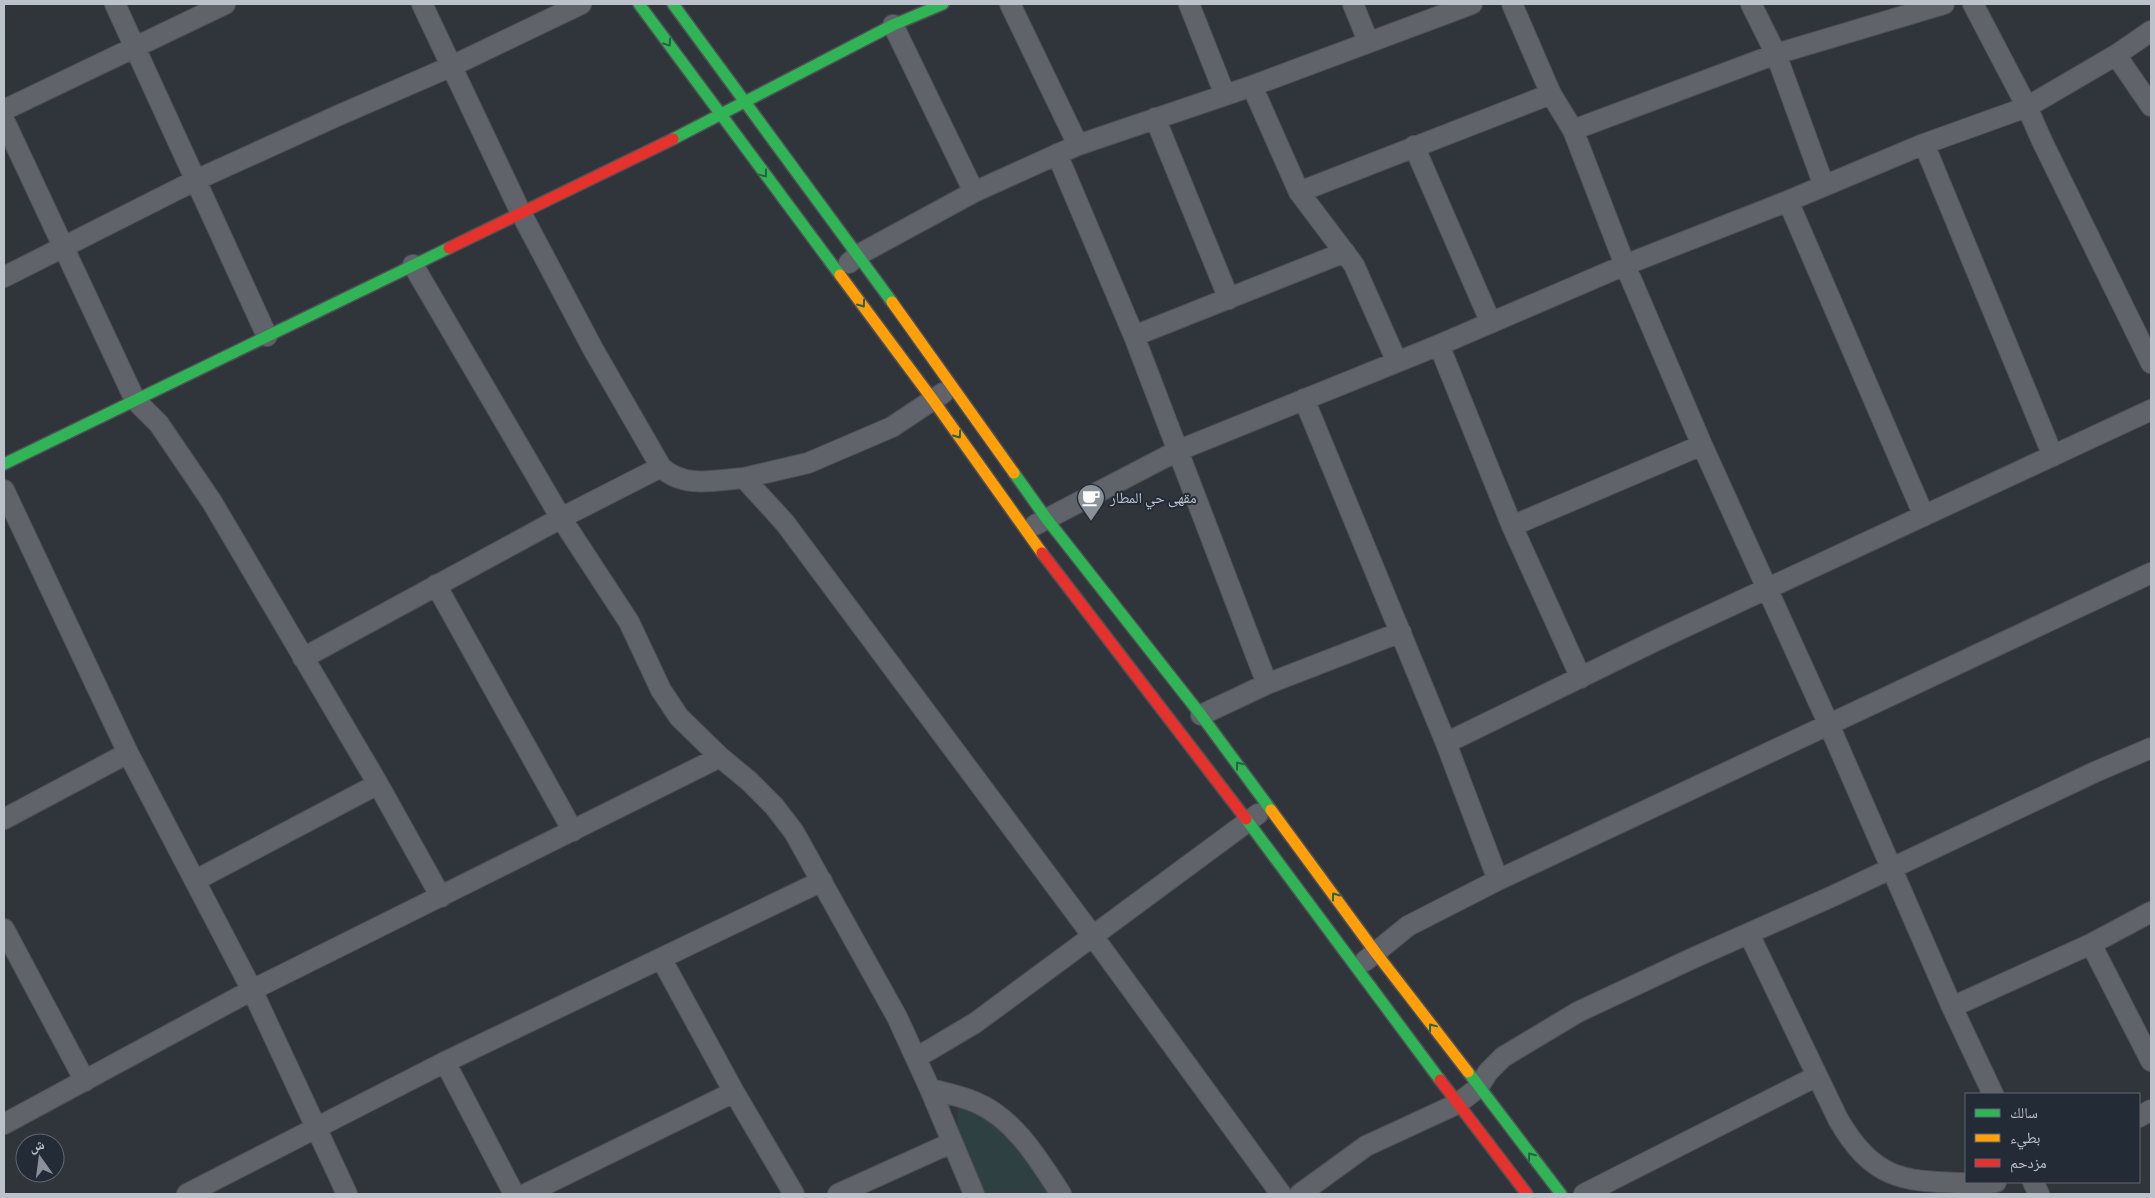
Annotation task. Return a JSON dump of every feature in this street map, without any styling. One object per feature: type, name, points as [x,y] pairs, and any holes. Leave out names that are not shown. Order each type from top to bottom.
[{"type":"street","points":[[114,4],[268,336]]},
{"type":"street","points":[[4,110],[225,4]]},
{"type":"street","points":[[422,4],[521,213],[593,349],[661,467],[671,477],[693,482],[744,478],[808,463],[892,427],[951,387]]},
{"type":"street","points":[[4,277],[196,180],[336,116],[452,66],[581,4]]},
{"type":"street","points":[[639,4],[720,116],[933,400],[1025,531],[1248,822],[1457,1104],[1527,1194]]},
{"type":"street","points":[[673,4],[858,255],[1046,518],[1201,715],[1376,953],[1560,1194]]},
{"type":"street","points":[[4,464],[720,116],[745,100],[893,25],[943,4]]},
{"type":"street","points":[[1010,4],[1078,145]]},
{"type":"street","points":[[1189,4],[1226,95]]},
{"type":"street","points":[[1352,4],[1368,42]]},
{"type":"street","points":[[838,272],[858,255],[974,192],[1078,145],[1252,86],[1472,4]]},
{"type":"street","points":[[1512,4],[1551,94],[1573,130],[1625,266],[1702,445],[1829,725],[1952,1007],[1993,1093]]},
{"type":"street","points":[[1751,4],[1776,54],[1824,186]]},
{"type":"street","points":[[1573,130],[1776,54],[1944,4]]},
{"type":"street","points":[[1972,4],[2027,107],[2042,142],[2151,363]]},
{"type":"street","points":[[893,25],[974,192]]},
{"type":"street","points":[[1025,531],[1046,518],[1177,451],[1439,345],[1625,266],[1924,144],[2027,107],[2116,55],[2151,31]]},
{"type":"street","points":[[2116,55],[2151,106]]},
{"type":"street","points":[[1252,86],[1299,192],[1346,252],[1361,279],[1397,362]]},
{"type":"street","points":[[1299,192],[1551,94]]},
{"type":"street","points":[[1155,118],[1229,299]]},
{"type":"street","points":[[4,120],[135,400],[159,424],[202,488],[378,784],[441,897]]},
{"type":"street","points":[[1924,144],[2053,456]]},
{"type":"street","points":[[1414,146],[1491,323]]},
{"type":"street","points":[[1057,154],[1134,336],[1267,684]]},
{"type":"street","points":[[1788,201],[1924,516]]},
{"type":"street","points":[[1134,336],[1346,252]]},
{"type":"street","points":[[413,265],[561,518],[629,622],[666,696],[679,717],[774,806],[794,832],[885,994],[930,1089],[951,1143],[974,1194]]},
{"type":"street","points":[[1439,345],[1512,526],[1581,678]]},
{"type":"street","points":[[1304,399],[1446,743],[1498,880]]},
{"type":"street","points":[[1446,743],[1661,638],[2151,410]]},
{"type":"street","points":[[1512,526],[1702,445]]},
{"type":"street","points":[[303,658],[561,518],[661,467]]},
{"type":"street","points":[[744,478],[786,522],[1281,1194]]},
{"type":"street","points":[[4,490],[128,752],[252,990],[346,1194]]},
{"type":"street","points":[[1356,968],[1408,926],[1498,880],[2151,573]]},
{"type":"street","points":[[436,585],[573,831]]},
{"type":"street","points":[[1201,715],[1267,684],[1400,632]]},
{"type":"street","points":[[1300,1194],[1366,1146],[1457,1104],[1478,1088],[1488,1072],[1503,1058],[1578,1012],[1892,869],[2095,772],[2151,748]]},
{"type":"street","points":[[4,819],[128,752]]},
{"type":"street","points":[[4,1124],[252,990],[720,757]]},
{"type":"street","points":[[196,880],[378,784]]},
{"type":"street","points":[[916,1058],[975,1023],[1269,806]]},
{"type":"street","points":[[188,1194],[445,1062],[662,960],[822,881]]},
{"type":"street","points":[[1952,1007],[2091,944],[2151,912]]},
{"type":"street","points":[[4,929],[85,1081]]},
{"type":"street","points":[[1749,934],[1817,1076],[1851,1141],[1869,1161],[1895,1176],[1965,1183]]},
{"type":"street","points":[[2091,944],[2151,1061]]},
{"type":"street","points":[[662,960],[734,1092],[794,1194]]},
{"type":"street","points":[[445,1062],[514,1194]]},
{"type":"street","points":[[1584,1194],[1817,1076]]},
{"type":"street","points":[[930,1089],[975,1102],[1006,1122],[1028,1147],[1061,1194]]},
{"type":"street","points":[[526,1194],[734,1092]]},
{"type":"street","points":[[2140,1116],[2151,1110]]},
{"type":"street","points":[[838,1194],[951,1143]]},
{"type":"street","points":[[1971,1183],[1990,1183]]},
{"type":"shaded area","points":[[958,1105],[982,1111],[1007,1136],[1050,1194],[984,1194],[964,1151],[958,1129]]},
{"type":"traffic: fast","points":[[639,4],[840,275]]},
{"type":"traffic: fast","points":[[673,4],[892,302]]},
{"type":"traffic: fast","points":[[673,139],[893,25],[943,4]]},
{"type":"traffic: fast","points":[[4,464],[449,248]]},
{"type":"traffic: fast","points":[[1014,473],[1046,518],[1201,715],[1271,810]]},
{"type":"traffic: fast","points":[[1246,819],[1440,1080]]},
{"type":"traffic: fast","points":[[1468,1072],[1561,1194]]},
{"type":"traffic: slow","points":[[840,275],[933,400],[1042,553]]},
{"type":"traffic: slow","points":[[892,302],[1014,473]]},
{"type":"traffic: slow","points":[[1271,810],[1376,953],[1468,1072]]},
{"type":"traffic: jam","points":[[449,248],[673,139]]},
{"type":"traffic: jam","points":[[1042,553],[1246,819]]},
{"type":"traffic: jam","points":[[1440,1080],[1527,1194]]},
{"type":"place","name":"مقهى حي المطار","points":[[1091,522]]}]
